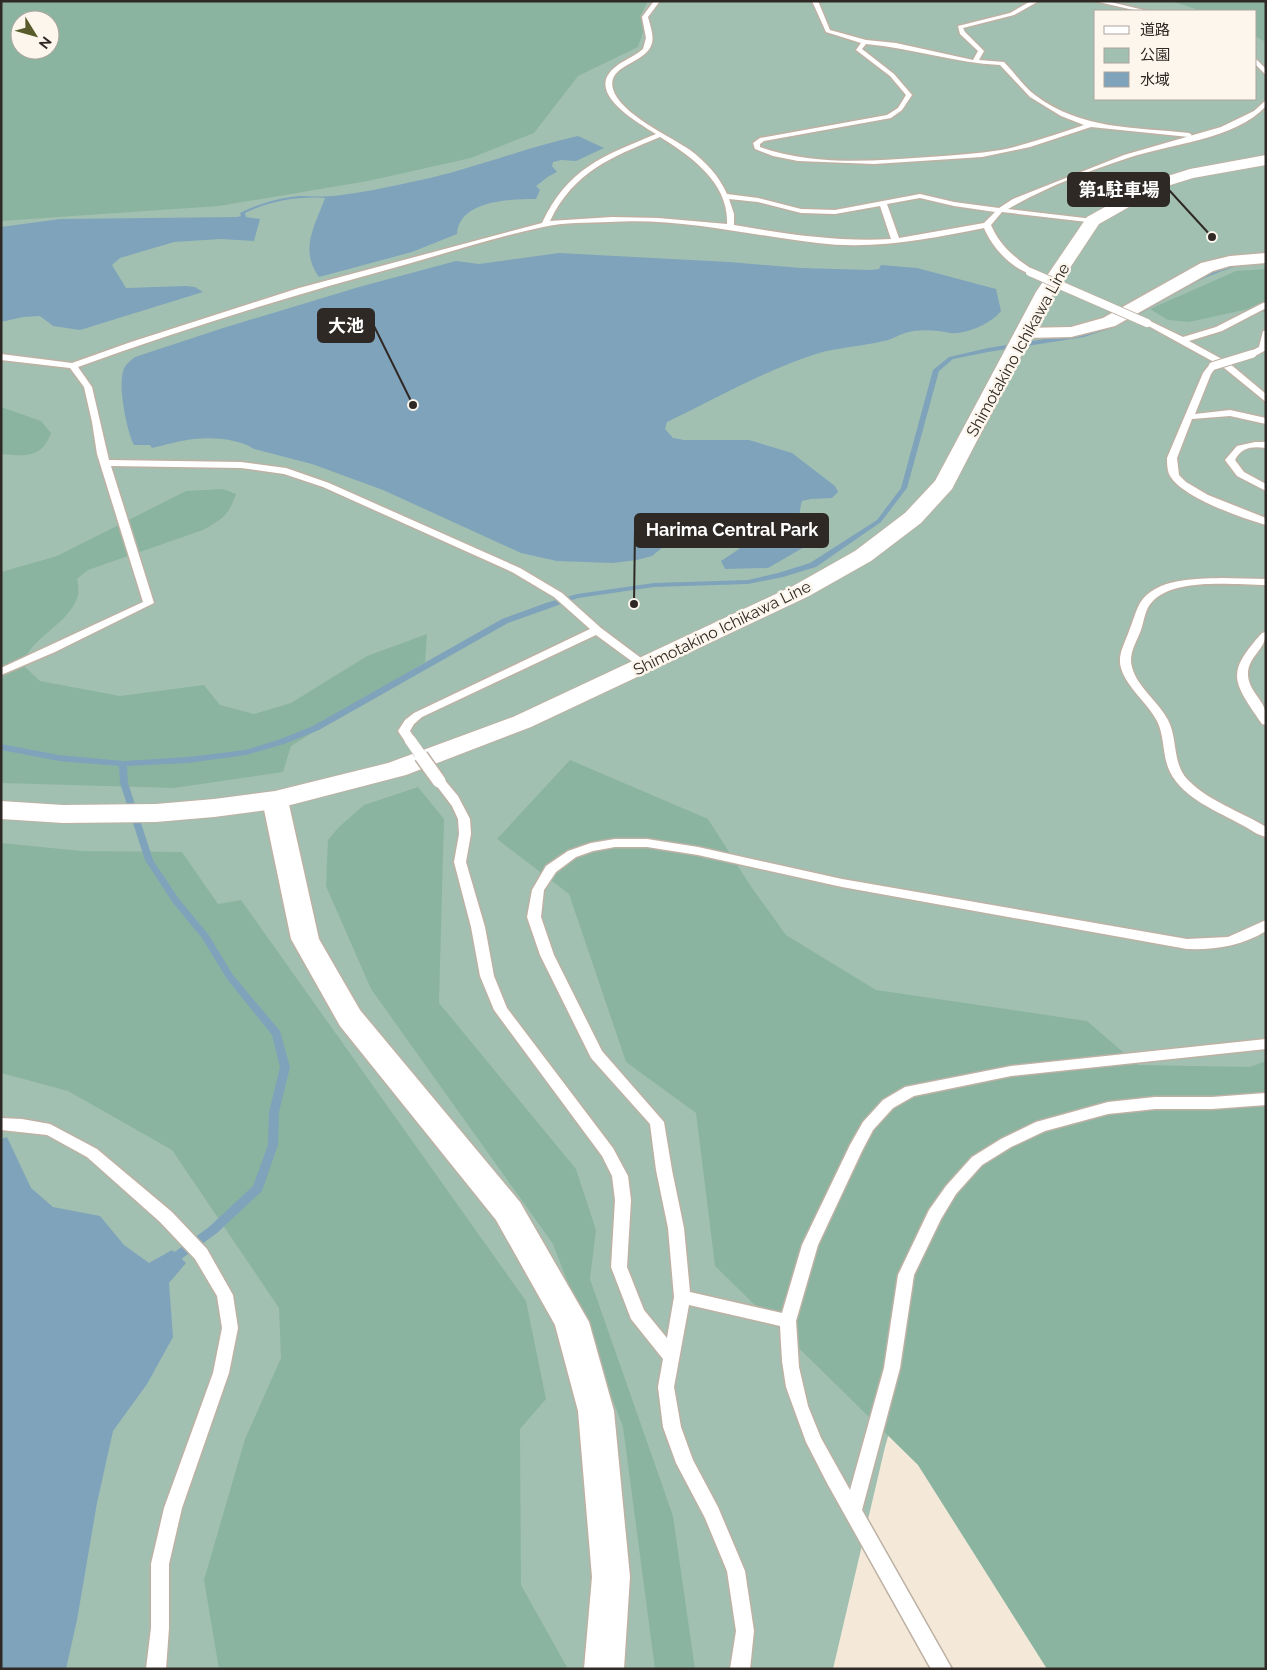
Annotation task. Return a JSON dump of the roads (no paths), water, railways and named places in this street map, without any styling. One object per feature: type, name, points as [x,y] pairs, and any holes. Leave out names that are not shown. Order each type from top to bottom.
[{"type":"main road","name":"Shimotakino Ichikawa Line","points":[[1,810],[63,814],[156,813],[275,800],[396,769],[522,722],[645,666],[801,591],[864,556],[913,518],[944,484],[1045,292],[1093,221],[1158,184],[1190,174],[1266,160]]},
{"type":"street","points":[[1024,333],[1071,332],[1109,322],[1207,268],[1230,261],[1266,258]]},
{"type":"street","points":[[275,800],[304,939],[350,1018],[508,1211],[572,1322],[596,1411],[611,1577],[604,1669]]},
{"type":"lane","points":[[657,1],[645,17],[649,43],[645,51],[612,74],[608,82],[610,90],[627,111],[659,135],[700,160],[715,176],[725,196],[732,219],[730,227]]},
{"type":"lane","points":[[815,1],[828,31],[865,42],[896,45],[975,62],[1002,63],[1032,96],[1063,115],[1091,125],[1199,136]]},
{"type":"lane","points":[[975,62],[981,51],[962,33],[960,27],[1012,14],[1036,1]]},
{"type":"lane","points":[[1097,1],[1140,10]]},
{"type":"lane","points":[[865,42],[858,49],[902,83],[909,95],[900,109],[889,117],[762,139],[756,143],[757,148],[783,157],[799,159],[857,162],[925,160],[989,154],[1048,140],[1091,125]]},
{"type":"lane","points":[[1257,62],[1266,73]]},
{"type":"lane","points":[[1,357],[73,366],[134,344],[302,290],[545,224],[630,219],[730,227],[819,241],[863,243],[933,236],[987,225],[1000,210],[1056,184],[1125,156],[1235,125],[1262,108],[1266,102]]},
{"type":"lane","points":[[545,224],[559,197],[572,182],[604,161],[659,135]]},
{"type":"lane","points":[[725,196],[758,200],[810,211],[835,212],[920,196],[1000,210],[1093,221]]},
{"type":"lane","points":[[883,203],[896,241]]},
{"type":"lane","points":[[987,225],[996,245],[1007,256],[1030,272],[1182,340],[1243,375],[1266,399]]},
{"type":"lane","points":[[1182,340],[1219,329],[1266,305]]},
{"type":"lane","points":[[1266,333],[1263,348],[1252,354],[1213,366],[1207,372],[1172,458],[1172,469],[1180,482],[1201,495],[1266,522]]},
{"type":"lane","points":[[1252,354],[1266,354]]},
{"type":"lane","points":[[1,672],[149,603],[102,454],[98,422],[88,387],[73,366]]},
{"type":"lane","points":[[1190,417],[1230,413],[1266,421]]},
{"type":"lane","points":[[1263,444],[1238,449],[1232,454],[1230,460],[1234,469],[1242,476],[1266,488]]},
{"type":"lane","points":[[106,463],[241,464],[286,471],[305,477],[384,510],[516,570],[558,595],[597,630],[645,666]]},
{"type":"lane","points":[[1266,582],[1195,583],[1163,589],[1148,599],[1142,609],[1125,658],[1126,668],[1164,723],[1171,764],[1180,778],[1191,789],[1266,833]]},
{"type":"lane","points":[[597,630],[418,715],[409,722],[404,730],[457,804],[464,820],[465,834],[460,852],[460,862],[478,927],[487,976],[501,1010],[608,1152],[620,1176],[622,1200],[619,1267],[637,1314],[672,1357]]},
{"type":"lane","points":[[1266,635],[1241,667],[1242,679],[1266,722]]},
{"type":"lane","points":[[740,1669],[745,1631],[736,1571],[712,1513],[685,1463],[672,1427],[666,1387],[682,1297],[676,1228],[664,1170],[657,1122],[596,1054],[548,955],[534,917],[538,890],[551,869],[572,854],[591,847],[615,843],[646,843],[698,851],[890,892],[1194,944],[1216,944],[1237,939],[1258,931],[1266,925]]},
{"type":"lane","points":[[942,1669],[853,1511],[819,1456],[803,1413],[791,1368],[788,1320],[810,1245],[854,1149],[868,1126],[888,1104],[910,1091],[1011,1071],[1266,1044]]},
{"type":"lane","points":[[853,1511],[892,1368],[906,1275],[935,1215],[952,1190],[978,1161],[1041,1126],[1108,1108],[1155,1103],[1212,1103],[1266,1099]]},
{"type":"lane","points":[[1,1124],[22,1125],[50,1130],[92,1154],[166,1217],[201,1254],[225,1295],[230,1328],[221,1373],[173,1508],[160,1564],[160,1628],[156,1669]]},
{"type":"lane","points":[[682,1297],[788,1320]]},
{"type":"water","points":[[578,136],[604,148],[576,161],[561,160],[553,162],[552,166],[557,172],[536,186],[540,190],[536,199],[501,201],[476,208],[467,214],[460,223],[457,234],[412,252],[319,277],[313,267],[309,247],[313,228],[325,198],[284,200],[264,205],[245,213],[246,217],[260,219],[254,241],[221,239],[174,242],[120,258],[112,265],[126,288],[186,286],[195,287],[203,292],[80,330],[53,326],[40,316],[23,317],[1,322],[1,227],[60,219],[237,217],[241,216],[240,213],[276,200],[299,196],[343,195],[364,192],[457,171]]},
{"type":"water","points":[[559,253],[729,262],[801,268],[871,270],[879,269],[881,265],[917,268],[996,289],[1001,311],[985,324],[963,332],[916,331],[866,345],[830,350],[813,355],[757,378],[667,422],[665,429],[673,438],[684,440],[749,440],[792,453],[835,486],[838,492],[832,498],[802,501],[800,524],[808,538],[813,542],[768,568],[725,569],[721,561],[739,549],[743,538],[733,531],[716,527],[703,527],[679,534],[652,556],[637,560],[613,563],[557,561],[521,553],[383,490],[312,464],[254,449],[241,443],[202,438],[184,440],[152,448],[150,445],[134,445],[131,439],[122,398],[122,379],[128,363],[135,357],[359,287],[456,261],[479,264]]},
{"type":"water","points":[[7,1137],[31,1188],[53,1207],[100,1216],[124,1245],[149,1263],[172,1250],[186,1263],[169,1283],[173,1337],[147,1384],[113,1431],[97,1503],[77,1620],[66,1669],[1,1669],[1,1139]]},
{"type":"waterway","points":[[1129,318],[1200,278],[1229,266],[1241,264]]},
{"type":"waterway","points":[[123,764],[188,760],[246,752],[281,742],[316,728],[505,621],[577,596],[654,585],[748,582],[813,565],[879,521],[904,488],[936,370],[951,358],[988,350],[1084,335],[1113,326]]},
{"type":"waterway","points":[[1,747],[59,758],[123,764]]},
{"type":"waterway","points":[[123,764],[124,783],[149,860],[176,901],[205,936],[230,977],[277,1034],[285,1067],[274,1112],[273,1145],[258,1188],[213,1230],[169,1262]]},
{"type":"place","name":"第1駐車場","points":[[1212,237]]},
{"type":"place","name":"大池","points":[[413,405]]},
{"type":"place","name":"Harima Central Park","points":[[634,604]]}]
